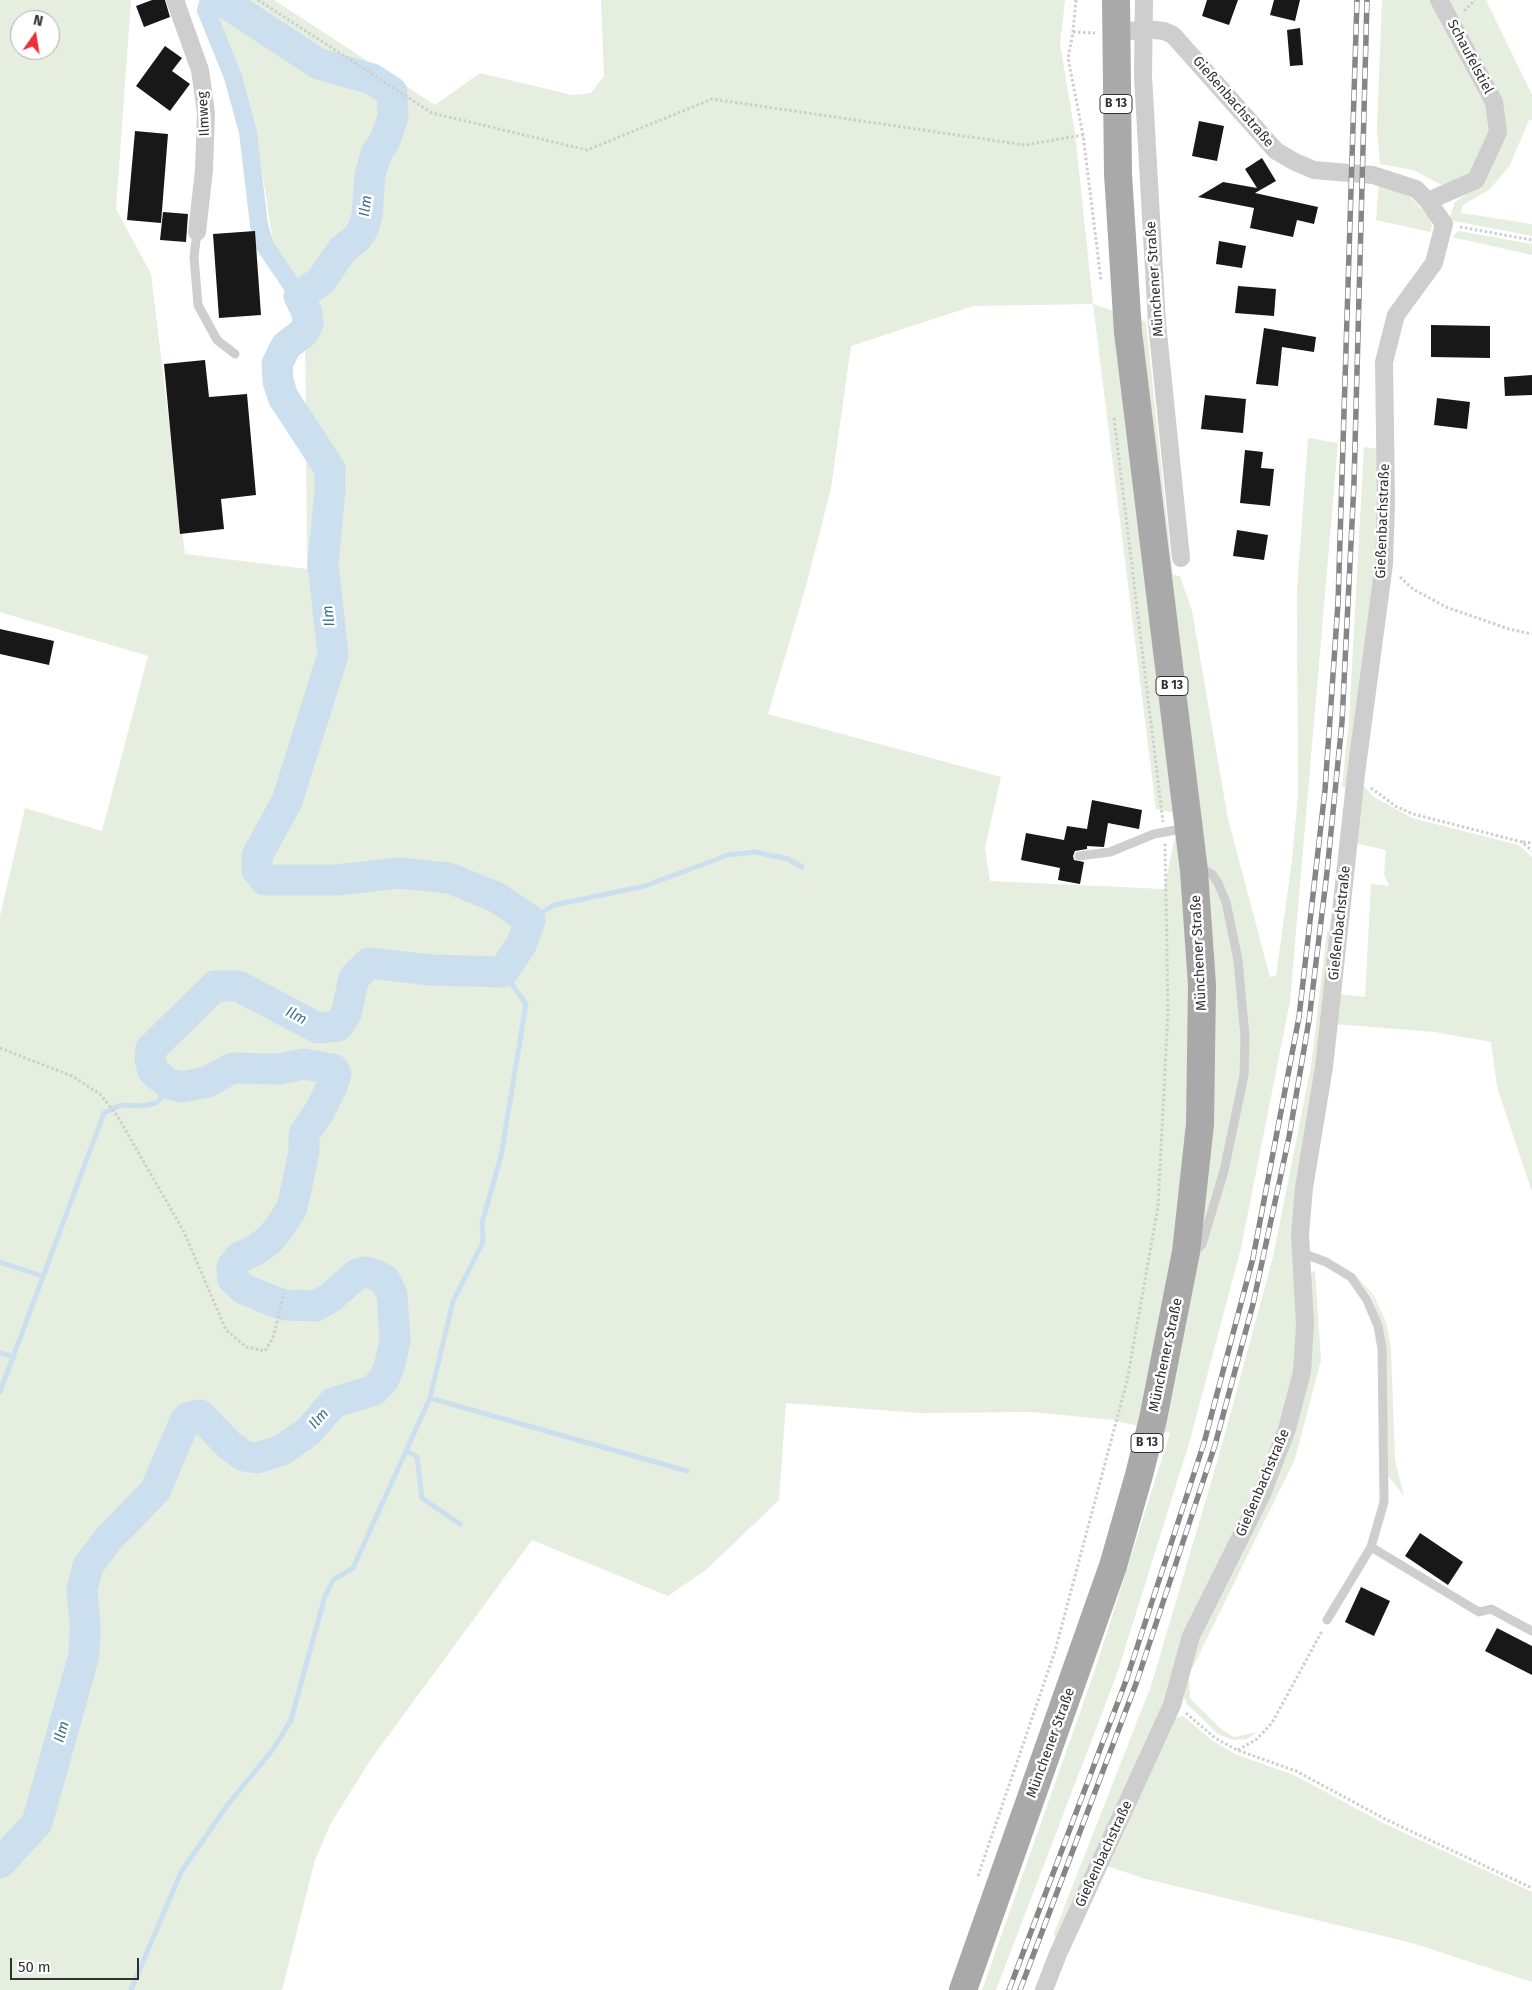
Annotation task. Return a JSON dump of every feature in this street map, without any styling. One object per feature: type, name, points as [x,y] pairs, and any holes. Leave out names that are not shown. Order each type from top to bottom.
[{"type":"main road","name":"B 13","points":[[1116,0],[1118,174],[1128,332],[1177,830],[1194,871]]},
{"type":"main road","name":"Münchener Straße","points":[[963,1990],[1113,1566],[1153,1419],[1186,1252],[1200,1124],[1202,985],[1194,871]]},
{"type":"street","name":"Ilmweg","points":[[175,0],[200,70],[206,113],[204,170],[197,232]]},
{"type":"street","name":"Münchener Straße","points":[[1144,0],[1143,76],[1157,323],[1181,558]]},
{"type":"street","name":"Schaufelstiel","points":[[1428,200],[1476,180],[1498,132],[1494,102],[1439,0]]},
{"type":"street","name":"Gießenbachstraße","points":[[1044,1990],[1062,1945],[1172,1705],[1190,1636],[1262,1494],[1288,1429],[1302,1372],[1305,1325],[1300,1234],[1304,1188],[1324,1067],[1356,774],[1384,564],[1386,502],[1384,362],[1396,315],[1434,263],[1444,224],[1428,200],[1416,189],[1397,181],[1374,175],[1314,170],[1276,151],[1173,36],[1164,31],[1145,30],[1116,33]]},
{"type":"lane","points":[[197,232],[194,257],[198,305],[217,340],[235,354]]},
{"type":"lane","points":[[1079,856],[1110,852],[1154,834],[1177,830]]},
{"type":"lane","points":[[1186,1252],[1195,1252],[1202,1244],[1224,1172],[1244,1075],[1245,1037],[1238,960],[1226,902],[1218,882],[1212,874],[1204,870],[1194,871]]},
{"type":"lane","points":[[1302,1253],[1326,1262],[1351,1277],[1367,1300],[1378,1326],[1382,1349],[1384,1502],[1371,1547],[1327,1620]]},
{"type":"lane","points":[[1371,1547],[1479,1612],[1491,1609],[1532,1631]]},
{"type":"path","points":[[258,0],[432,113],[587,150],[712,99],[1025,145],[1083,135]]},
{"type":"path","points":[[1076,0],[1068,58],[1083,135],[1102,290]]},
{"type":"path","points":[[1444,224],[1532,240]]},
{"type":"path","points":[[978,1877],[1056,1651],[1127,1381],[1158,1207],[1168,1011],[1168,862],[1177,830],[1114,417]]},
{"type":"path","points":[[1384,564],[1413,589],[1446,607],[1509,629],[1532,634]]},
{"type":"path","points":[[1356,774],[1377,794],[1397,808],[1413,814],[1532,843]]},
{"type":"path","points":[[1522,842],[1532,851]]},
{"type":"path","points":[[0,1048],[72,1076],[100,1094],[118,1117],[184,1232],[226,1330],[246,1347],[266,1351],[273,1338],[284,1293]]},
{"type":"path","points":[[1237,1750],[1257,1739],[1272,1723],[1294,1686],[1327,1620]]},
{"type":"path","points":[[1172,1705],[1184,1711],[1216,1738],[1237,1750],[1296,1771],[1387,1820],[1532,1888]]},
{"type":"green space","points":[[0,0],[131,0],[116,209],[151,274],[185,554],[307,569],[305,307],[276,261],[257,140],[207,0],[274,0],[435,105],[480,73],[572,95],[591,93],[604,76],[601,0],[1065,0],[1060,44],[1075,133],[1093,304],[1146,322],[1173,575],[1180,576],[1192,611],[1228,819],[1270,977],[1276,976],[1292,860],[1298,796],[1297,590],[1308,438],[1338,443],[1290,1001],[1241,1248],[1190,1440],[1117,1674],[996,1990],[982,1990],[1096,1667],[1170,1433],[1112,1420],[1033,1412],[919,1413],[786,1403],[779,1500],[706,1570],[668,1596],[532,1540],[371,1759],[331,1823],[315,1860],[282,1990],[0,1990],[0,916],[25,808],[102,831],[148,656],[0,612]],"holes":[[[1093,304],[1156,809],[1180,814],[1164,889],[990,881],[985,848],[1001,777],[768,714],[806,586],[831,488],[851,346],[973,306]]]},
{"type":"green space","points":[[1382,0],[1486,0],[1532,95],[1532,120],[1529,120],[1509,167],[1489,190],[1463,205],[1461,213],[1532,224],[1532,236],[1449,220],[1455,202],[1481,184],[1493,130],[1473,176],[1442,185],[1413,170],[1380,164],[1377,128]]},
{"type":"green space","points":[[1379,183],[1395,186],[1411,198],[1431,219],[1432,226],[1430,232],[1376,220]]},
{"type":"green space","points":[[1459,231],[1532,244],[1532,255],[1452,237]]},
{"type":"green space","points":[[1364,447],[1380,449],[1378,572],[1348,787],[1342,787],[1349,721]]},
{"type":"green space","points":[[1361,783],[1374,797],[1412,818],[1519,845],[1532,857],[1532,1192],[1497,1087],[1491,1042],[1435,1032],[1334,1024],[1338,994],[1365,997],[1371,884],[1389,886],[1384,875],[1386,850],[1355,843]]},
{"type":"green space","points":[[1327,931],[1334,933],[1295,1371],[1281,1427],[1165,1699],[1057,1943],[1054,1933],[1151,1686],[1221,1448],[1273,1257],[1311,1066]]},
{"type":"green space","points":[[1315,1270],[1321,1360],[1295,1459],[1189,1675],[1190,1698],[1221,1729],[1234,1737],[1257,1732],[1247,1739],[1233,1740],[1218,1734],[1187,1704],[1182,1691],[1184,1673],[1293,1431],[1309,1275]]},
{"type":"green space","points":[[1354,1273],[1374,1296],[1386,1322],[1391,1349],[1395,1460],[1404,1496],[1388,1476],[1385,1349],[1381,1325],[1372,1297]]},
{"type":"green space","points":[[1183,1716],[1213,1741],[1235,1754],[1294,1775],[1385,1824],[1532,1892],[1532,1982],[1412,1943],[1146,1879],[1104,1865],[1172,1719]]},
{"type":"building","points":[[152,0],[165,0],[170,17],[144,27],[136,6]]},
{"type":"building","points":[[1207,0],[1238,0],[1229,25],[1202,16]]},
{"type":"building","points":[[1274,0],[1300,0],[1295,21],[1270,15]]},
{"type":"building","points":[[1300,28],[1303,65],[1290,66],[1287,30]]},
{"type":"building","points":[[165,46],[182,58],[172,71],[190,84],[170,111],[136,86]]},
{"type":"building","points":[[1199,121],[1224,126],[1217,161],[1192,156]]},
{"type":"building","points":[[135,131],[168,134],[161,223],[127,220]]},
{"type":"building","points":[[1262,158],[1276,181],[1255,193],[1318,207],[1314,224],[1297,220],[1293,237],[1250,228],[1254,208],[1198,197],[1223,182],[1257,188],[1245,169]]},
{"type":"building","points":[[163,212],[188,214],[186,242],[160,240]]},
{"type":"building","points":[[255,231],[261,315],[219,318],[213,234]]},
{"type":"building","points":[[1219,241],[1246,246],[1242,268],[1216,264]]},
{"type":"building","points":[[1238,286],[1276,289],[1274,316],[1235,313]]},
{"type":"building","points":[[1431,325],[1490,326],[1490,358],[1431,357]]},
{"type":"building","points":[[1264,328],[1316,337],[1314,352],[1282,347],[1278,386],[1256,384]]},
{"type":"building","points":[[205,360],[209,397],[247,394],[256,495],[221,499],[224,529],[180,534],[164,364]]},
{"type":"building","points":[[1532,375],[1532,395],[1505,396],[1504,377]]},
{"type":"building","points":[[1205,395],[1246,399],[1243,433],[1201,429]]},
{"type":"building","points":[[1437,398],[1470,402],[1467,429],[1434,425]]},
{"type":"building","points":[[1245,450],[1263,452],[1261,468],[1274,469],[1270,506],[1240,503]]},
{"type":"building","points":[[1237,530],[1268,535],[1264,560],[1233,556]]},
{"type":"building","points":[[0,629],[54,641],[49,665],[0,654]]},
{"type":"building","points":[[1092,800],[1142,810],[1139,829],[1108,823],[1104,847],[1087,846],[1087,849],[1075,851],[1074,860],[1084,862],[1080,884],[1058,880],[1060,868],[1021,860],[1026,833],[1064,840],[1067,826],[1087,829]]},
{"type":"building","points":[[1420,1533],[1463,1562],[1448,1585],[1405,1556]]},
{"type":"building","points":[[1361,1587],[1390,1601],[1374,1636],[1345,1622]]},
{"type":"building","points":[[1497,1628],[1532,1646],[1532,1675],[1485,1651]]},
{"type":"waterway","points":[[209,0],[206,10],[233,77],[248,132],[259,225],[265,246],[299,296]]},
{"type":"waterway","name":"Ilm","points":[[0,1863],[37,1823],[84,1655],[85,1625],[82,1590],[88,1566],[109,1538],[155,1491],[185,1421],[189,1417],[200,1415],[229,1445],[244,1456],[257,1458],[282,1450],[309,1431],[333,1403],[374,1390],[384,1379],[390,1364],[395,1340],[392,1294],[385,1280],[376,1275],[366,1272],[357,1274],[331,1297],[316,1306],[286,1305],[275,1302],[244,1289],[233,1279],[232,1267],[240,1257],[254,1251],[269,1240],[292,1208],[304,1152],[304,1134],[319,1112],[332,1086],[336,1074],[333,1069],[304,1064],[279,1069],[233,1068],[207,1082],[182,1087],[169,1084],[153,1071],[150,1060],[151,1049],[215,986],[238,986],[318,1028],[338,1026],[346,1014],[354,978],[369,963],[431,970],[503,972],[521,945],[530,920],[496,897],[449,878],[399,873],[337,880],[265,880],[257,870],[257,856],[287,801],[333,655],[323,564],[330,490],[330,469],[283,397],[278,381],[277,364],[286,346],[303,333],[308,324],[307,313],[299,296],[321,281],[342,250],[357,238],[363,229],[367,215],[370,175],[376,154],[385,140],[393,117],[392,92],[372,79],[319,64],[221,0]]},
{"type":"waterway","points":[[530,920],[554,905],[645,886],[728,855],[755,852],[788,859],[802,867]]},
{"type":"waterway","points":[[131,1990],[181,1872],[226,1807],[274,1748],[291,1720],[325,1596],[333,1580],[353,1568],[430,1398],[453,1301],[483,1242],[482,1223],[501,1156],[526,1004],[503,972]]},
{"type":"waterway","points":[[0,1392],[104,1113],[121,1105],[141,1106],[156,1103],[165,1094],[169,1084]]},
{"type":"waterway","points":[[0,1262],[42,1276]]},
{"type":"waterway","points":[[0,1353],[14,1357]]},
{"type":"waterway","points":[[430,1398],[687,1471]]},
{"type":"waterway","points":[[406,1450],[417,1457],[422,1498],[460,1524]]},
{"type":"railway","points":[[1009,1990],[1127,1678],[1204,1443],[1253,1258],[1299,1017],[1325,790],[1338,603],[1357,0]]},
{"type":"railway","points":[[1020,1990],[1137,1681],[1215,1445],[1253,1304],[1289,1137],[1309,1020],[1327,872],[1342,722],[1354,483],[1367,0]]}]
